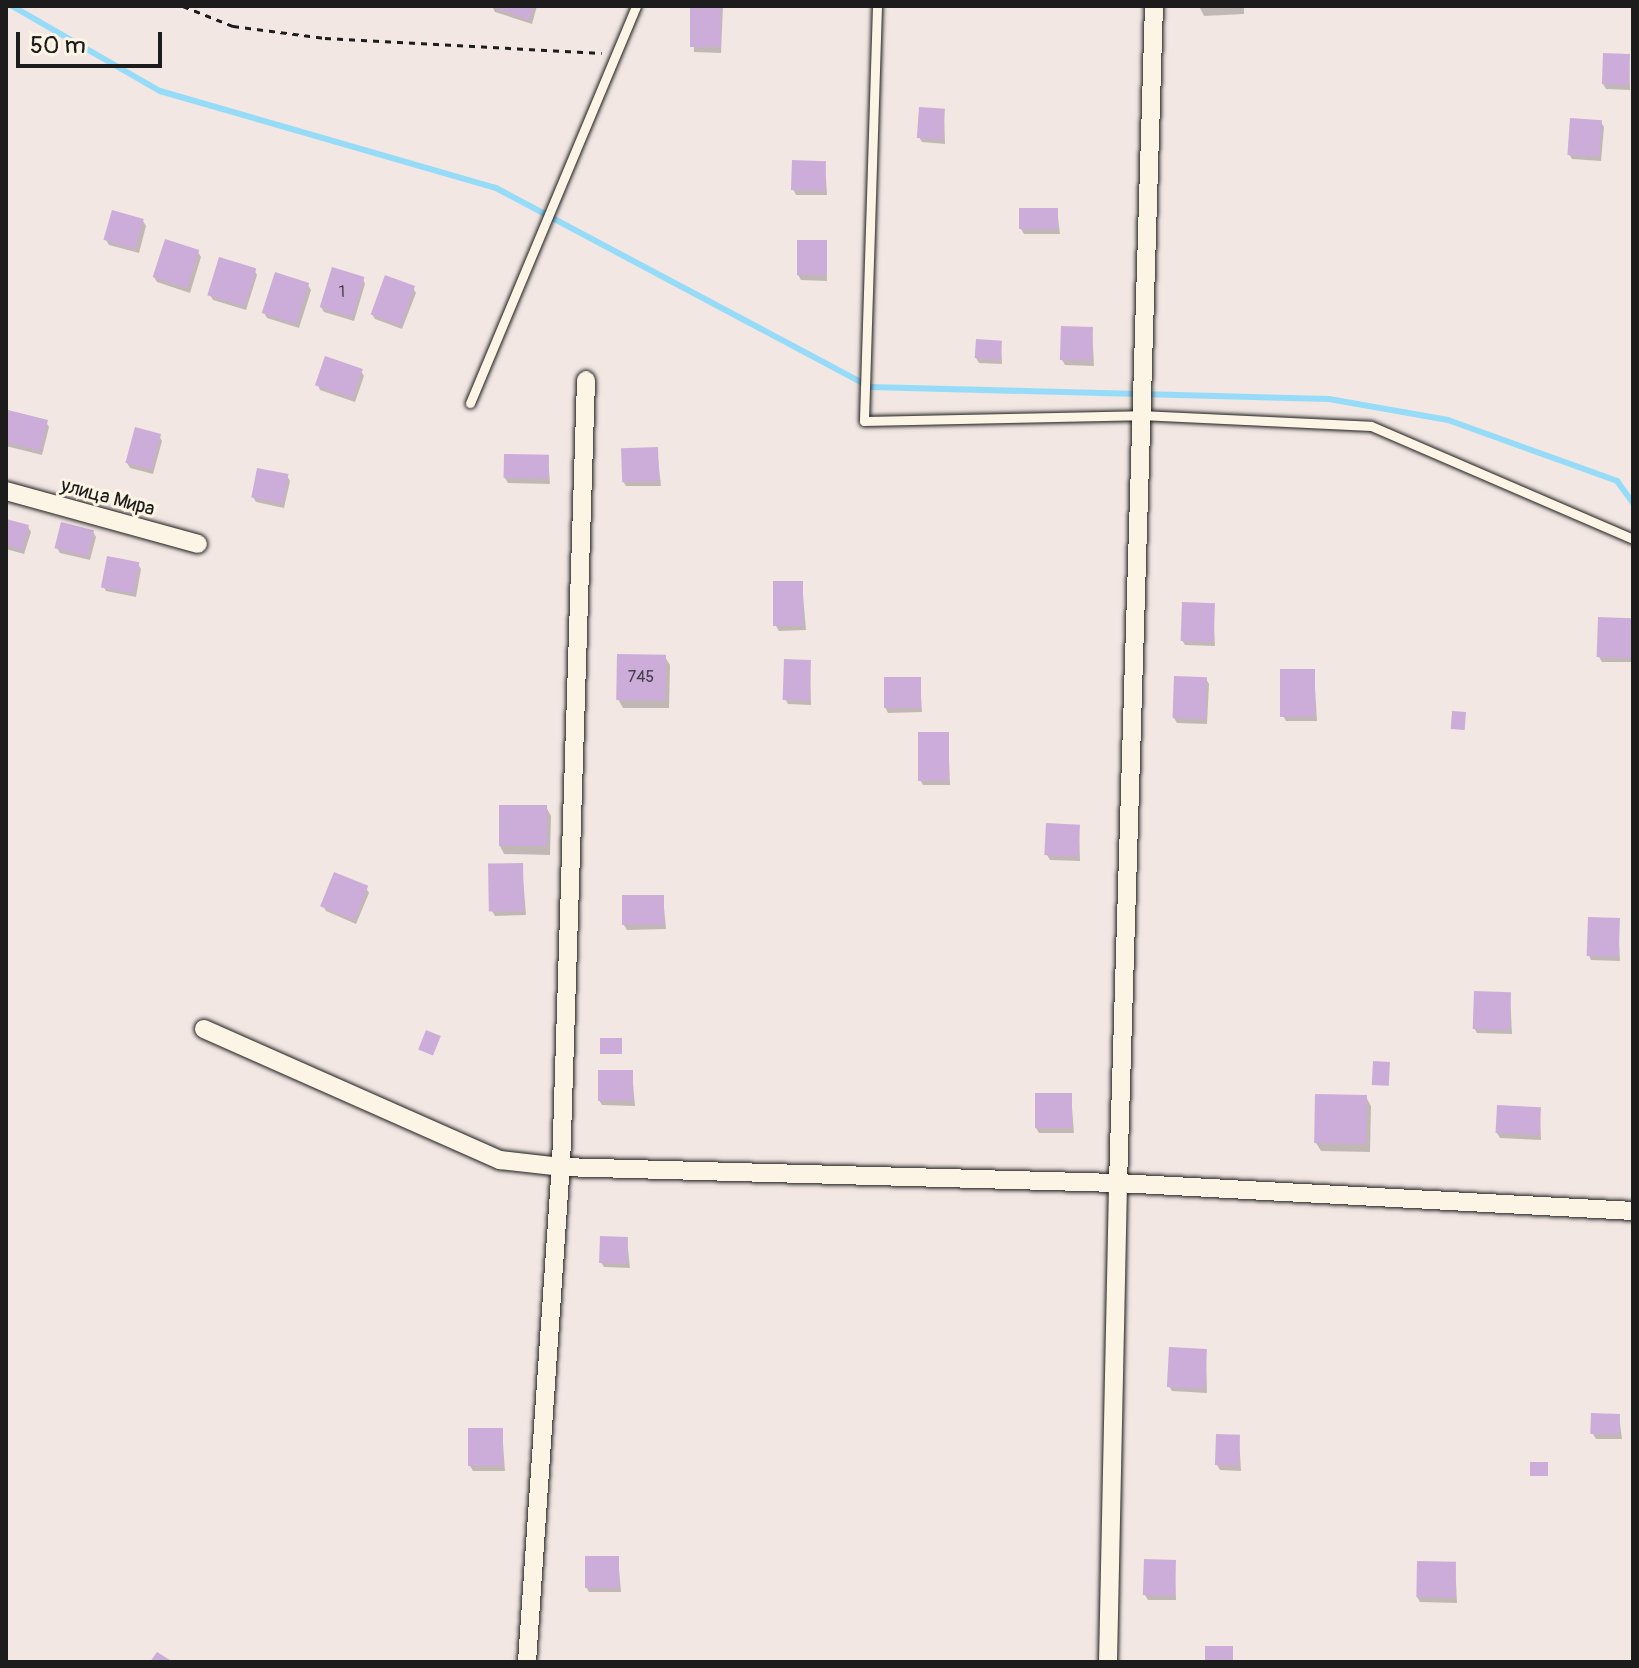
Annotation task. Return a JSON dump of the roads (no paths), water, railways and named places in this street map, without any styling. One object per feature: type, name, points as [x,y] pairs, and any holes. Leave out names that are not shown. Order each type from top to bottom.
[{"type":"street","points":[[1108,1662],[1118,1183],[1154,6]]},
{"type":"street","points":[[527,1662],[561,1167],[586,380]]},
{"type":"street","name":"улица Мира","points":[[6,491],[198,544]]},
{"type":"street","points":[[204,1029],[500,1160],[561,1167],[1118,1183],[1633,1211]]},
{"type":"lane","points":[[470,403],[636,6]]},
{"type":"lane","points":[[877,6],[864,421],[1140,415],[1371,426],[1633,539]]},
{"type":"waterway","points":[[12,6],[160,91],[496,188],[870,387],[1329,399],[1448,420],[1617,481],[1633,503]]}]
